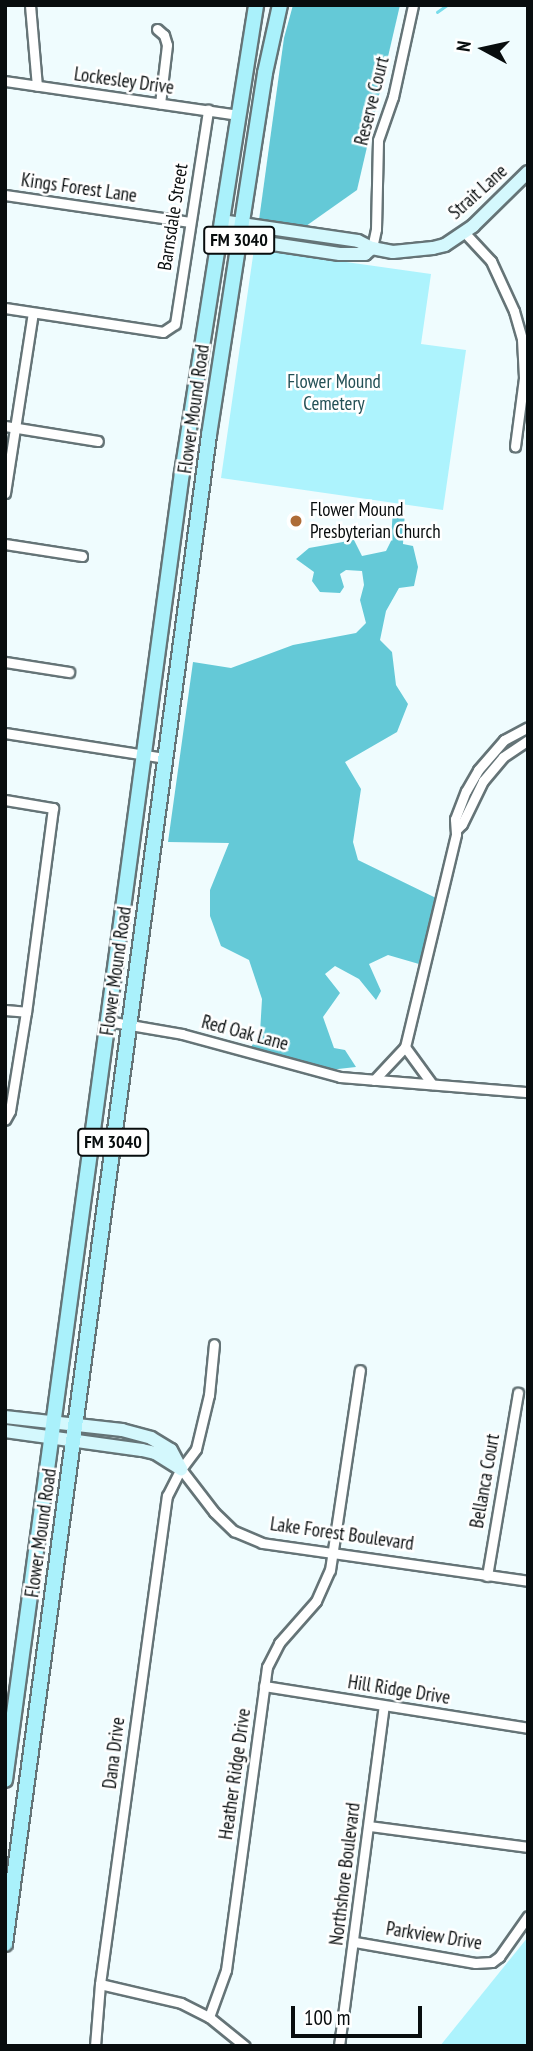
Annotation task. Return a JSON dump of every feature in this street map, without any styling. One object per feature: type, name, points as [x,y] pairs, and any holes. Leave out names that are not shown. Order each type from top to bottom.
[{"type":"main road","name":"Flower Mound Road","points":[[5,1780],[182,473],[256,5]]},
{"type":"main road","name":"Flower Mound Road","points":[[5,1944],[164,758],[239,239],[265,73],[279,5]]},
{"type":"main road","points":[[182,473],[205,476]]},
{"type":"street","points":[[30,5],[37,86]]},
{"type":"street","name":"Reserve Court","points":[[372,248],[376,229],[378,140],[393,97],[413,5]]},
{"type":"street","points":[[157,29],[164,35],[167,46],[160,104]]},
{"type":"street","name":"Lockesley Drive","points":[[5,81],[238,115]]},
{"type":"street","name":"Barnsdale Street","points":[[33,313],[163,331],[175,324],[208,110]]},
{"type":"street","name":"Strait Lane","points":[[221,221],[358,241],[372,248],[393,252],[439,247],[464,232],[528,172]]},
{"type":"street","name":"Kings Forest Lane","points":[[5,195],[190,222]]},
{"type":"street","points":[[464,232],[491,261],[523,326],[524,378],[515,446]]},
{"type":"street","name":"Strait Lane","points":[[219,236],[340,254],[365,254],[372,248]]},
{"type":"street","points":[[5,309],[33,313],[10,426],[5,494]]},
{"type":"street","points":[[10,426],[98,441]]},
{"type":"street","points":[[5,544],[82,555]]},
{"type":"street","points":[[5,662],[69,672]]},
{"type":"street","points":[[374,1080],[405,1047],[456,830],[455,819],[478,769],[504,740],[528,727]]},
{"type":"street","points":[[5,733],[164,758]]},
{"type":"street","points":[[456,830],[462,824],[483,781],[503,757],[528,740]]},
{"type":"street","points":[[5,800],[53,808],[26,1012],[10,1111],[5,1120]]},
{"type":"street","points":[[5,1010],[26,1012]]},
{"type":"street","name":"Red Oak Lane","points":[[107,1021],[220,1043],[340,1077],[528,1092]]},
{"type":"street","points":[[405,1047],[432,1084]]},
{"type":"street","name":"Dana Drive","points":[[95,2046],[100,1984],[167,1496],[181,1469],[197,1449],[204,1425],[214,1344]]},
{"type":"street","name":"Heather Ridge Drive","points":[[209,2017],[226,1970],[264,1686],[273,1652],[324,1588],[332,1553],[360,1370]]},
{"type":"street","name":"Bellanca Court","points":[[487,1576],[518,1392]]},
{"type":"street","name":"Lake Forest Boulevard","points":[[5,1417],[155,1453],[181,1469],[214,1512],[234,1531],[261,1543],[528,1581]]},
{"type":"street","name":"Lake Forest Boulevard","points":[[5,1432],[53,1429]]},
{"type":"street","name":"Hill Ridge Drive","points":[[264,1686],[528,1728]]},
{"type":"street","name":"Northshore Boulevard","points":[[339,2046],[355,1942],[384,1706]]},
{"type":"street","points":[[369,1826],[528,1847]]},
{"type":"street","name":"Parkview Drive","points":[[355,1942],[475,1963],[492,1962],[528,1916]]},
{"type":"street","points":[[100,1984],[181,2003],[209,2017],[245,2046]]},
{"type":"green space","name":"Flower Mound Cemetery","points":[[254,249],[431,274],[421,344],[466,350],[443,510],[221,478]]},
{"type":"green space","points":[[528,1937],[528,2046],[440,2046]]},
{"type":"shaded area","points":[[293,5],[400,5],[357,190],[306,226],[259,220],[284,38]]},
{"type":"shaded area","points":[[393,508],[405,510],[403,544],[413,546],[418,567],[414,586],[399,588],[386,611],[380,640],[392,652],[396,685],[408,704],[397,732],[345,762],[361,789],[353,842],[358,860],[436,898],[419,964],[388,955],[369,964],[381,991],[376,1000],[359,979],[335,966],[325,974],[340,993],[323,1017],[334,1048],[345,1050],[356,1067],[329,1070],[251,1047],[260,1033],[262,999],[249,960],[221,946],[210,916],[210,890],[229,843],[168,842],[193,662],[231,668],[293,645],[356,633],[366,623],[360,600],[364,585],[362,571],[346,570],[340,574],[344,587],[340,593],[320,592],[312,581],[314,572],[296,559],[309,548],[354,540],[362,556],[386,551],[391,541]]},
{"type":"waterway","points":[[437,12],[447,5]]},
{"type":"place","name":"Flower Mound Presbyterian Church","points":[[296,521]]}]
